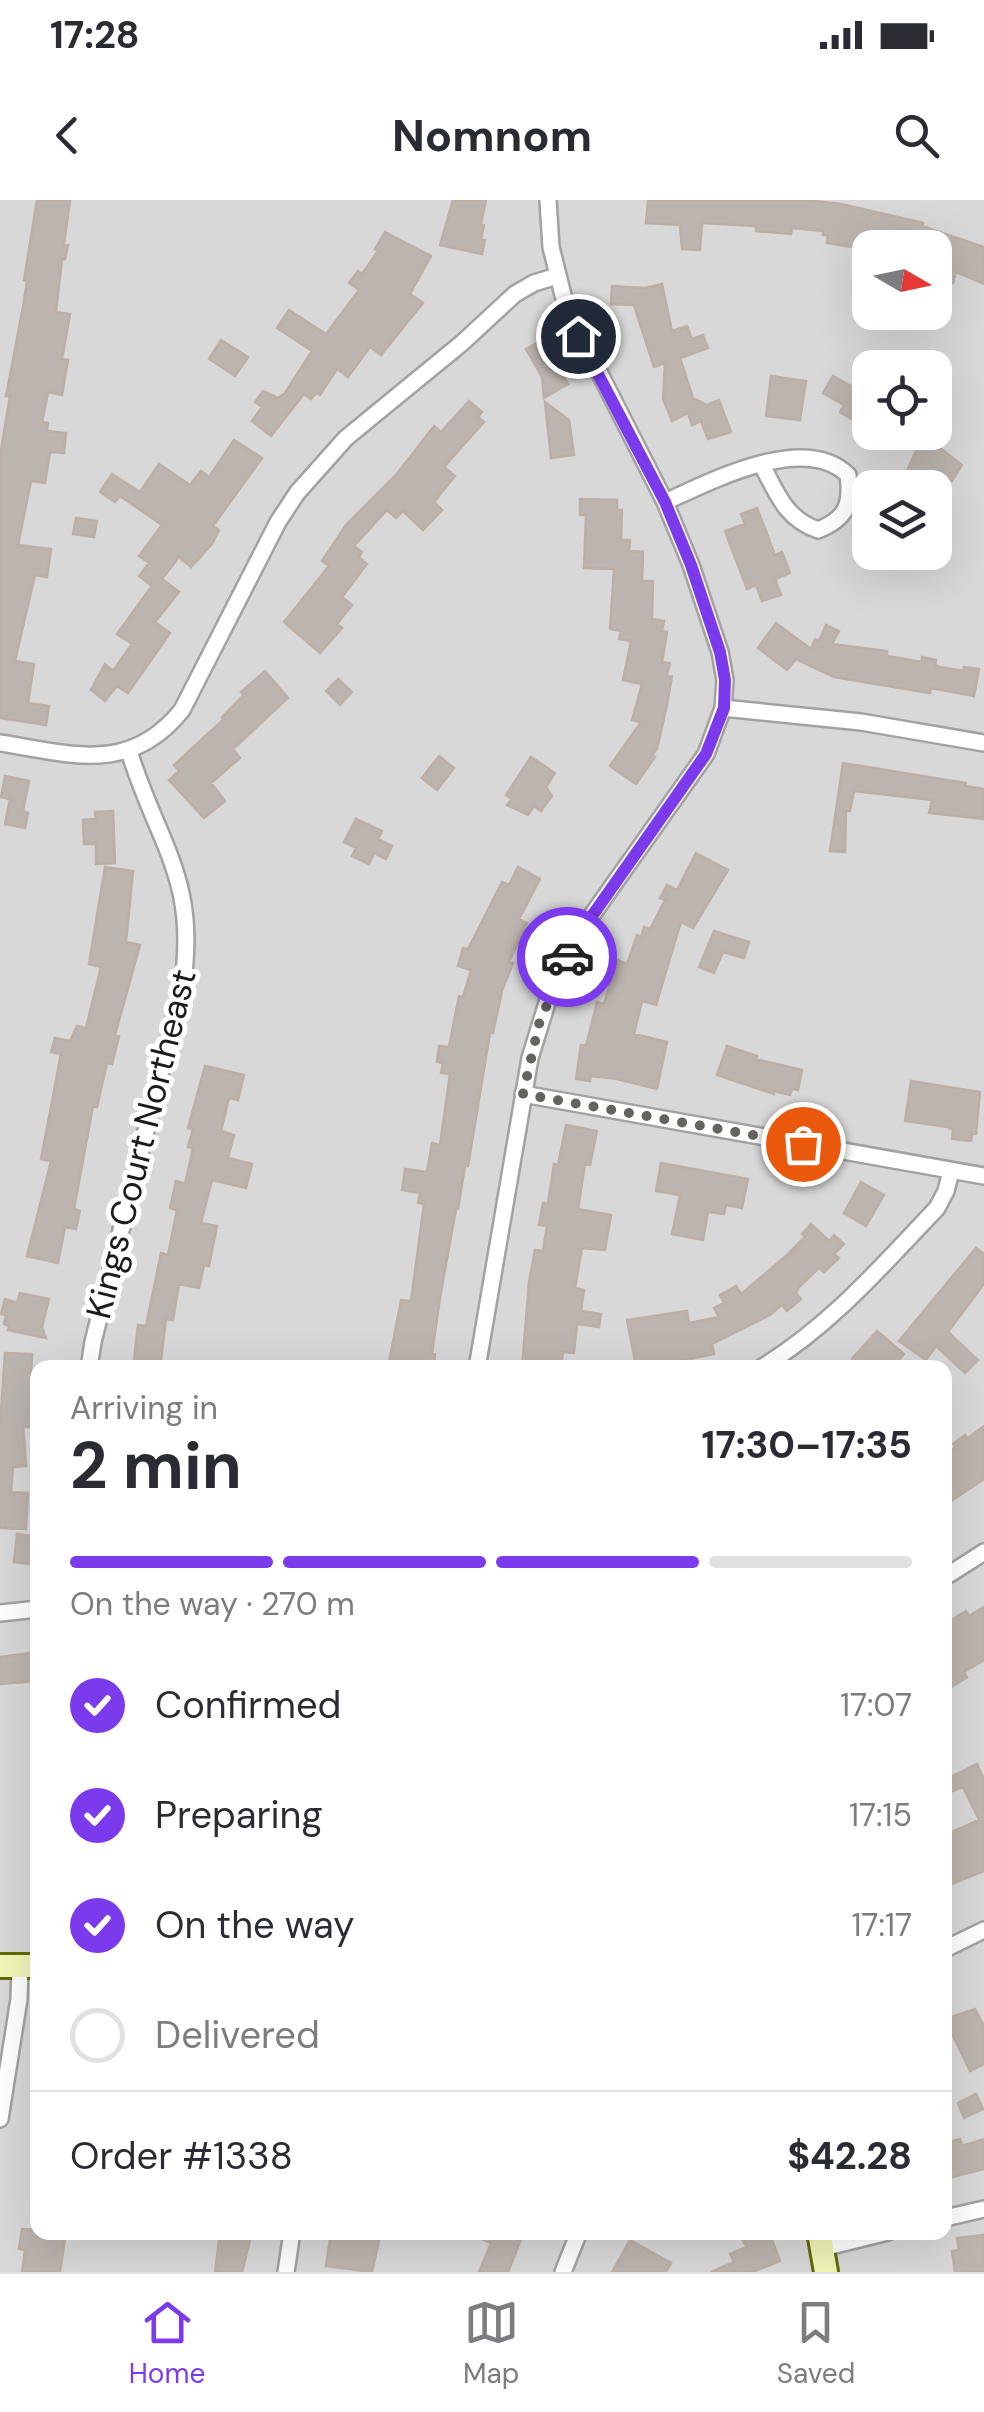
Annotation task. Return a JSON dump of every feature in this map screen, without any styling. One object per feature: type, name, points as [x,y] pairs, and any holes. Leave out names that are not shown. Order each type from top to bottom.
[{"type":"street","points":[[478,1360],[523,1094],[539,1024],[566,958],[706,754],[724,708],[720,652],[691,565],[665,502],[578,336],[557,276],[548,200]]},
{"type":"street","points":[[0,743],[87,756],[130,751],[159,735],[182,710],[278,522],[319,465],[515,294],[557,276]]},
{"type":"street","points":[[665,502],[762,464],[818,458],[835,462],[848,475],[849,508],[838,522],[818,530],[802,524],[788,514],[762,464]]},
{"type":"street","points":[[724,708],[861,722],[984,743]]},
{"type":"street","name":"Kings Court Northeast","points":[[90,1360],[182,987],[187,953],[180,878],[130,751]]},
{"type":"street","points":[[523,1094],[984,1176]]},
{"type":"street","points":[[773,1360],[846,1304],[937,1208],[951,1170]]},
{"type":"street","points":[[952,1573],[984,1552]]},
{"type":"street","points":[[0,1614],[30,1610]]},
{"type":"street","points":[[952,1946],[984,1930]]},
{"type":"street","points":[[0,2119],[19,1999],[19,1966]]},
{"type":"street","points":[[952,2216],[984,2209]]},
{"type":"street","points":[[286,2272],[291,2240]]},
{"type":"street","points":[[562,2272],[576,2240]]},
{"type":"street","points":[[822,2251],[860,2240]]},
{"type":"shaded area","points":[[0,200],[984,200],[984,2272],[0,2272]]},
{"type":"building","points":[[37,200],[70,200],[64,244],[68,245],[62,259],[56,312],[70,314],[62,359],[68,360],[62,395],[48,392],[42,422],[48,423],[47,431],[66,433],[64,453],[50,452],[45,483],[31,481],[18,545],[51,549],[47,577],[35,575],[15,661],[34,664],[28,703],[49,706],[46,725],[0,718],[0,456]]},
{"type":"building","points":[[453,200],[486,200],[481,224],[481,239],[485,240],[482,254],[440,245]]},
{"type":"building","points":[[648,200],[807,200],[923,223],[922,226],[934,230],[852,230],[852,247],[827,243],[828,235],[823,235],[823,231],[792,228],[791,234],[756,231],[756,226],[702,223],[700,250],[682,249],[680,225],[646,223]]},
{"type":"building","points":[[385,232],[431,256],[410,294],[423,303],[381,355],[370,347],[348,377],[337,369],[320,395],[316,393],[311,399],[304,394],[271,436],[252,421],[262,407],[255,402],[263,391],[278,398],[285,393],[312,351],[277,328],[289,310],[326,334],[359,290],[349,283],[358,271],[362,274]]},
{"type":"building","points":[[952,236],[984,247],[984,284],[956,272],[953,283]]},
{"type":"building","points":[[662,284],[672,331],[687,326],[692,339],[703,335],[708,348],[680,358],[693,398],[707,405],[719,400],[731,432],[708,439],[701,421],[692,425],[688,413],[672,421],[663,399],[665,363],[654,367],[634,305],[611,304],[612,286],[645,288]]},
{"type":"building","points":[[221,340],[248,357],[235,376],[209,359]]},
{"type":"building","points":[[543,340],[568,384],[544,398],[542,377],[526,349]]},
{"type":"building","points":[[771,376],[806,381],[800,420],[766,416]]},
{"type":"building","points":[[833,376],[852,387],[852,419],[840,412],[844,405],[823,393]]},
{"type":"building","points":[[469,401],[482,412],[478,417],[484,422],[444,467],[455,476],[434,502],[442,510],[423,530],[403,511],[396,518],[387,510],[354,546],[367,564],[342,597],[352,605],[337,624],[342,628],[320,653],[284,622],[329,566],[322,561],[346,525],[396,475],[434,426],[441,432]]},
{"type":"building","points":[[545,402],[569,420],[574,455],[551,458]]},
{"type":"building","points":[[234,440],[262,458],[213,526],[219,530],[212,544],[191,567],[179,557],[162,579],[179,592],[155,622],[170,633],[128,693],[117,686],[105,701],[91,690],[105,664],[113,671],[132,644],[117,634],[152,586],[139,576],[149,563],[139,556],[162,525],[120,496],[115,502],[100,492],[112,474],[140,492],[159,464],[190,485],[201,471],[209,477]]},
{"type":"building","points":[[916,450],[943,450],[962,465],[952,481],[952,470],[907,470]]},
{"type":"building","points":[[580,499],[617,500],[617,510],[622,510],[621,540],[630,540],[629,551],[643,552],[642,581],[653,581],[652,619],[664,621],[662,631],[667,632],[662,662],[670,663],[667,675],[672,676],[667,705],[657,749],[652,755],[655,757],[636,784],[610,766],[641,722],[632,720],[642,684],[623,680],[631,641],[619,639],[621,631],[610,629],[614,569],[584,568],[586,515],[580,515]]},
{"type":"building","points":[[757,508],[775,555],[782,552],[790,573],[775,579],[781,595],[762,601],[756,585],[747,589],[725,531],[745,524],[741,514]]},
{"type":"building","points":[[76,518],[97,521],[94,537],[73,534]]},
{"type":"building","points":[[776,623],[811,649],[826,625],[839,631],[832,644],[887,651],[887,656],[922,662],[922,657],[936,660],[935,666],[963,671],[964,667],[979,669],[974,696],[834,677],[796,659],[787,670],[758,648]]},
{"type":"building","points":[[265,671],[288,698],[233,749],[240,758],[211,783],[225,801],[204,818],[169,780],[179,771],[174,765],[224,719],[244,695],[241,692]]},
{"type":"building","points":[[338,679],[352,692],[340,705],[326,691]]},
{"type":"building","points":[[439,756],[454,768],[437,790],[422,778]]},
{"type":"building","points":[[531,757],[555,773],[546,787],[552,796],[541,811],[534,806],[528,815],[507,805],[512,799],[506,795]]},
{"type":"building","points":[[843,763],[984,789],[984,819],[929,813],[932,800],[854,791],[850,811],[846,811],[845,852],[830,851]]},
{"type":"building","points":[[5,776],[29,781],[23,811],[28,813],[25,828],[5,824],[10,799],[1,797]]},
{"type":"building","points":[[113,811],[115,863],[96,864],[96,844],[84,844],[83,820],[96,819],[95,812]]},
{"type":"building","points":[[356,819],[382,831],[378,839],[392,846],[386,859],[374,853],[369,864],[352,856],[356,848],[344,842]]},
{"type":"building","points":[[696,853],[728,870],[693,928],[681,922],[656,1005],[642,1001],[634,1034],[667,1042],[657,1089],[617,1079],[576,1079],[581,1045],[586,1046],[597,1002],[604,1004],[617,960],[627,964],[637,935],[641,937],[644,927],[650,929],[665,900],[660,898],[667,885],[677,890]]},
{"type":"building","points":[[105,867],[133,871],[126,942],[140,945],[115,1035],[119,1036],[112,1064],[107,1063],[97,1107],[93,1106],[74,1209],[80,1211],[76,1229],[65,1227],[58,1263],[27,1256],[51,1161],[41,1159],[61,1054],[51,1052],[55,1038],[70,1041],[77,1026],[86,1028],[101,967],[89,964]]},
{"type":"building","points":[[518,867],[540,879],[519,919],[527,923],[509,962],[513,963],[490,1033],[468,1166],[440,1298],[432,1353],[435,1360],[390,1360],[401,1300],[411,1301],[424,1204],[418,1203],[420,1193],[402,1190],[405,1169],[427,1172],[432,1143],[440,1145],[450,1074],[441,1073],[443,1063],[437,1062],[439,1046],[449,1047],[459,996],[463,997],[471,970],[458,966],[463,948],[468,949],[502,882],[509,885]]},
{"type":"building","points":[[714,931],[749,942],[744,958],[723,952],[714,973],[699,967]]},
{"type":"building","points":[[727,1046],[757,1056],[756,1059],[802,1070],[798,1090],[792,1089],[790,1095],[774,1094],[717,1075]]},
{"type":"building","points":[[205,1066],[244,1075],[238,1100],[229,1098],[221,1131],[234,1135],[228,1158],[252,1164],[246,1188],[212,1180],[201,1223],[217,1226],[209,1266],[204,1265],[199,1288],[179,1284],[173,1320],[166,1319],[161,1360],[134,1360],[138,1325],[146,1326],[161,1253],[168,1255],[177,1210],[170,1208],[176,1181],[185,1184],[193,1148],[188,1147],[193,1129],[188,1128]]},
{"type":"building","points":[[911,1081],[980,1092],[976,1134],[972,1134],[971,1141],[952,1139],[953,1130],[948,1127],[905,1121]]},
{"type":"building","points":[[566,1125],[597,1131],[590,1165],[585,1164],[578,1209],[611,1215],[605,1250],[582,1248],[575,1288],[584,1290],[581,1311],[601,1314],[599,1327],[577,1324],[574,1353],[563,1352],[562,1360],[523,1360],[529,1282],[535,1250],[543,1251],[547,1226],[539,1225],[543,1203],[548,1203],[554,1164],[558,1165]]},
{"type":"building","points":[[661,1163],[748,1179],[742,1208],[726,1205],[724,1214],[708,1212],[703,1240],[672,1234],[680,1195],[656,1191]]},
{"type":"building","points":[[861,1182],[884,1195],[866,1226],[844,1213]]},
{"type":"building","points":[[811,1224],[829,1241],[834,1235],[844,1244],[834,1254],[839,1258],[824,1272],[819,1268],[799,1287],[796,1293],[801,1299],[787,1311],[782,1305],[712,1344],[714,1354],[684,1360],[635,1360],[627,1320],[687,1311],[689,1323],[719,1317],[714,1308],[724,1303],[720,1295],[736,1286],[741,1294],[786,1256],[805,1237],[802,1234]]},
{"type":"building","points":[[976,1248],[984,1254],[984,1284],[948,1332],[978,1360],[965,1373],[936,1346],[926,1360],[899,1341]]},
{"type":"building","points":[[20,1293],[49,1299],[42,1327],[46,1338],[8,1330],[9,1326],[4,1324],[6,1315],[1,1314],[5,1299],[17,1303]]},
{"type":"building","points":[[877,1331],[904,1354],[899,1360],[852,1359]]},
{"type":"building","points":[[5,1353],[32,1354],[29,1427],[23,1427],[26,1466],[13,1467],[11,1492],[28,1493],[26,1529],[0,1528]]},
{"type":"building","points":[[984,1426],[984,1479],[952,1500],[952,1450],[956,1447],[953,1444],[965,1435],[967,1439]]},
{"type":"building","points":[[17,1534],[30,1536],[30,1564],[14,1562]]},
{"type":"building","points":[[984,1607],[984,1660],[964,1672],[967,1677],[952,1687],[952,1620],[966,1611],[969,1616]]},
{"type":"building","points":[[30,1653],[30,1682],[0,1684],[0,1657]]},
{"type":"building","points":[[977,1764],[984,1780],[984,1871],[952,1884],[952,1832],[979,1820],[963,1787],[952,1791],[952,1776]]},
{"type":"building","points":[[975,2009],[984,2026],[984,2064],[970,2071],[952,2034],[952,2017]]},
{"type":"building","points":[[976,2094],[983,2109],[964,2118],[958,2103]]},
{"type":"building","points":[[960,2139],[962,2146],[984,2139],[984,2169],[952,2177],[952,2141]]},
{"type":"building","points":[[22,2229],[30,2230],[30,2240],[65,2240],[60,2272],[22,2272],[25,2250],[19,2249]]},
{"type":"building","points":[[984,2235],[984,2272],[955,2272],[952,2251],[959,2250],[957,2238]]},
{"type":"building","points":[[219,2240],[250,2240],[242,2272],[215,2272]]},
{"type":"building","points":[[330,2240],[379,2240],[372,2272],[326,2266]]},
{"type":"building","points":[[484,2240],[521,2240],[508,2272],[479,2272],[491,2243]]},
{"type":"building","points":[[630,2240],[671,2263],[666,2272],[612,2272]]},
{"type":"building","points":[[742,2240],[772,2240],[780,2261],[752,2272],[711,2272],[734,2262],[730,2254],[747,2247]]},
{"type":"way so far","points":[[567,957],[539,1024],[523,1094],[803,1144]]},
{"type":"route","points":[[567,957],[706,754],[724,708],[725,680],[720,652],[691,565],[665,502],[578,336]]}]
